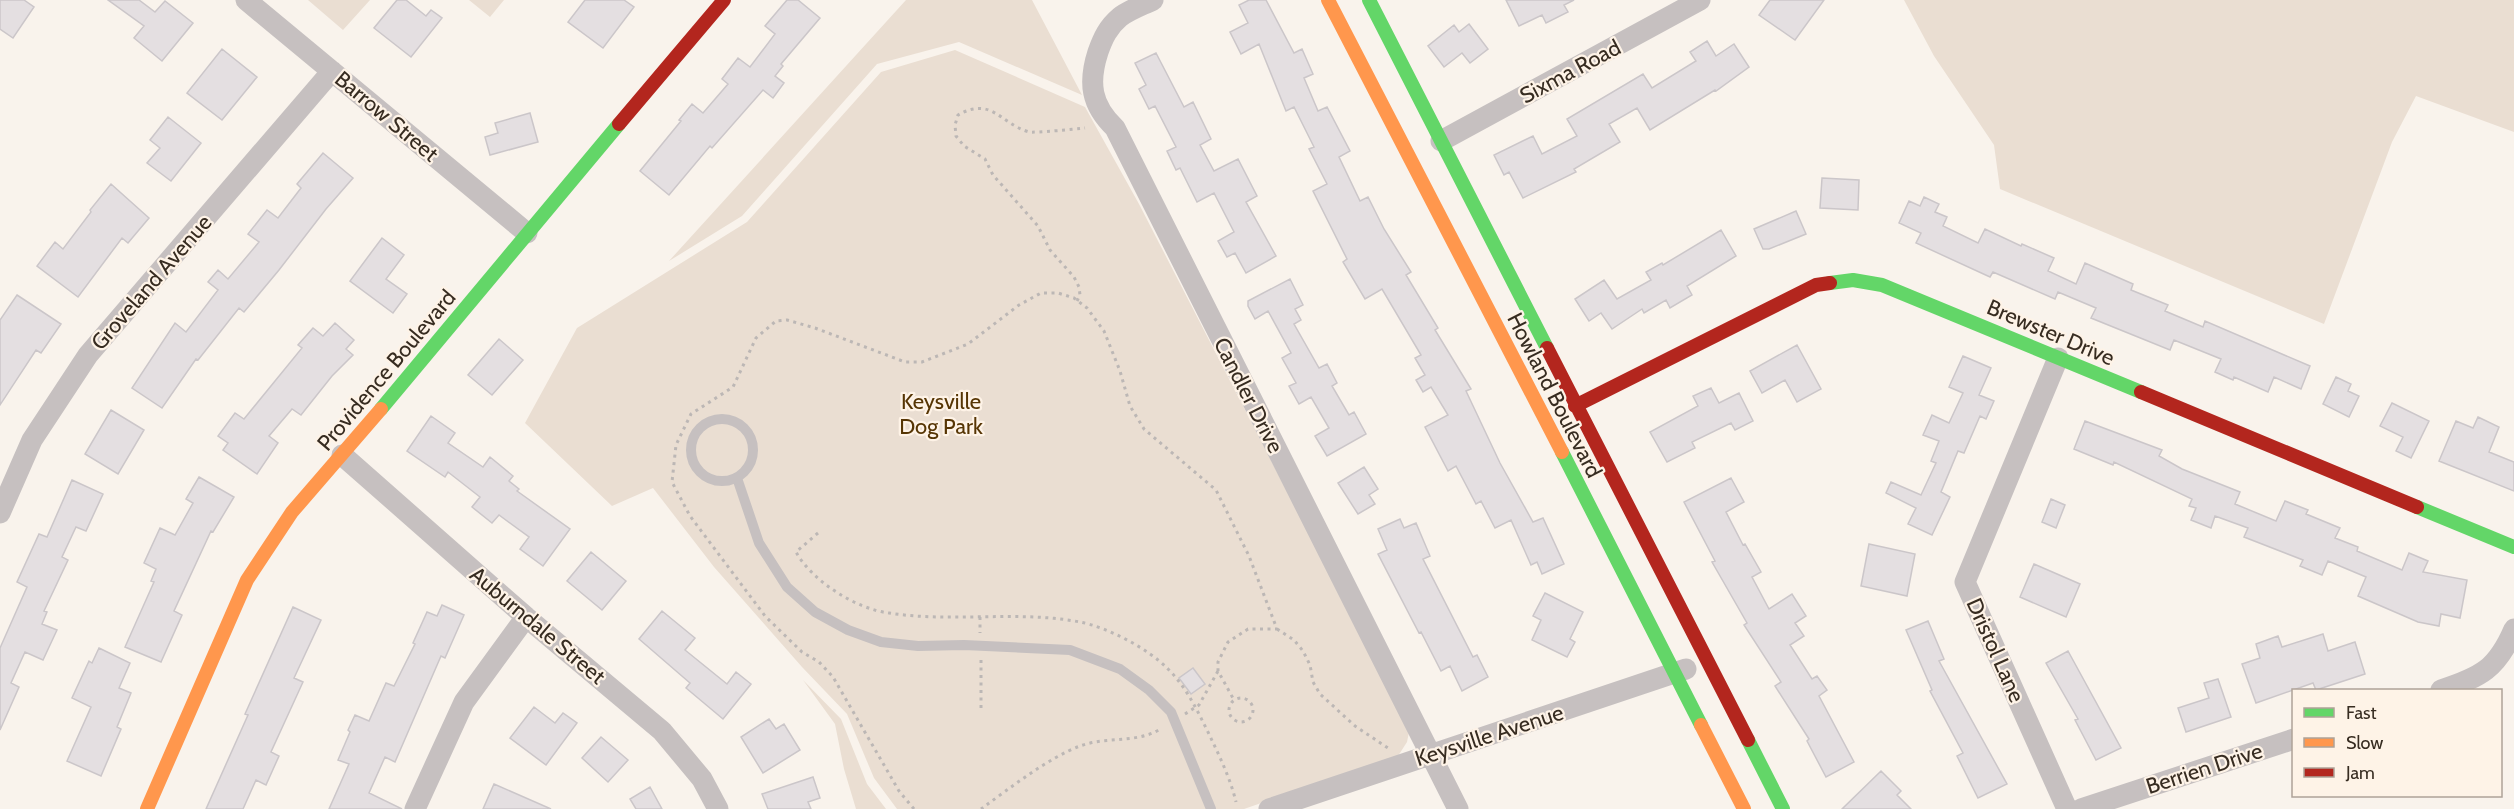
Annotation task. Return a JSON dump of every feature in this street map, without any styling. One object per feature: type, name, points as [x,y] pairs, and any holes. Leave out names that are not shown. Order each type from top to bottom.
[{"type":"main road","name":"Providence Boulevard","points":[[147,809],[247,580],[292,512],[724,0]]},
{"type":"main road","name":"Howland Boulevard","points":[[1328,0],[1744,809]]},
{"type":"main road","name":"Howland Boulevard","points":[[1369,0],[1783,809]]},
{"type":"main road","name":"Brewster Drive","points":[[1575,406],[1816,285],[1853,280],[1882,285],[2514,547]]},
{"type":"street","name":"Barrow Street","points":[[246,0],[527,233]]},
{"type":"street","name":"Candler Drive","points":[[1153,0],[1121,16],[1104,34],[1091,73],[1093,93],[1103,116],[1115,128],[1458,809]]},
{"type":"street","name":"Sixma Road","points":[[1441,141],[1700,0]]},
{"type":"street","name":"Groveland Avenue","points":[[0,513],[32,440],[88,355],[332,71]]},
{"type":"street","name":"Dristol Lane","points":[[2058,358],[1965,582],[2067,809]]},
{"type":"street","name":"Auburndale Street","points":[[342,455],[526,617],[662,730],[702,779],[718,809]]},
{"type":"street","points":[[415,809],[464,702],[526,617]]},
{"type":"street","points":[[2444,689],[2472,680],[2495,663],[2505,650],[2514,628]]},
{"type":"street","name":"Keysville Avenue","points":[[1269,809],[1708,660]]},
{"type":"street","name":"Berrien Drive","points":[[2081,809],[2292,740]]},
{"type":"lane","points":[[711,421],[732,421],[748,433],[753,453],[751,463],[737,478],[717,481],[708,478],[694,464],[692,444],[695,434],[702,426],[711,421]]},
{"type":"lane","points":[[737,478],[759,543],[787,587],[815,612],[848,630],[881,642],[918,646],[964,645],[1070,650],[1120,669],[1149,690],[1171,712],[1211,809]]},
{"type":"path","points":[[1077,301],[1080,295],[1079,287],[1074,277],[1050,250],[1038,226],[993,175],[985,159],[964,146],[956,136],[955,125],[958,115],[972,107],[989,110],[1030,132],[1085,128]]},
{"type":"path","points":[[914,809],[899,791],[833,677],[819,662],[802,652],[765,616],[690,516],[672,482],[676,445],[690,414],[733,387],[756,338],[776,321],[787,320],[816,328],[905,362],[922,362],[968,344],[1019,305],[1041,293],[1058,293],[1077,301],[1087,308],[1104,331],[1120,371],[1130,406],[1144,429],[1216,490],[1249,556],[1277,629]]},
{"type":"path","points":[[980,616],[980,635]]},
{"type":"path","points":[[1234,700],[1218,671],[1218,663],[1228,642],[1237,634],[1248,629],[1277,629],[1294,640],[1303,651],[1320,694],[1355,726],[1391,750]]},
{"type":"path","points":[[981,655],[981,712]]},
{"type":"path","points":[[1184,715],[1198,705],[1218,671]]},
{"type":"path","points":[[1242,698],[1251,704],[1253,711],[1247,720],[1239,722],[1232,717],[1229,710],[1234,700],[1242,698]]},
{"type":"path","points":[[981,809],[1025,777],[1081,746],[1151,735],[1163,728]]},
{"type":"green space","points":[[308,0],[370,0],[343,30]]},
{"type":"green space","points":[[469,0],[504,0],[490,17]]},
{"type":"green space","points":[[906,0],[1032,0],[1082,95],[959,42],[877,64],[742,216],[669,261]]},
{"type":"green space","points":[[1904,0],[2514,0],[2514,132],[2416,96],[2392,142],[2324,324],[2000,189],[1994,145],[1934,56]]},
{"type":"green space","name":"Keysville Dog Park","points":[[955,50],[1085,107],[1139,204],[1382,676],[1409,732],[1407,742],[1398,756],[1244,809],[897,809],[874,778],[847,714],[802,667],[714,567],[653,488],[612,506],[525,423],[577,328],[747,222],[881,72]]},
{"type":"green space","points":[[803,680],[841,719],[867,784],[886,809],[856,809],[844,769],[835,724]]},
{"type":"building","points":[[0,0],[24,0],[34,7],[13,38],[0,29]]},
{"type":"building","points":[[108,0],[139,0],[155,12],[165,1],[193,23],[162,61],[134,38],[144,26]]},
{"type":"building","points":[[397,0],[406,0],[426,16],[431,10],[442,18],[411,57],[374,28]]},
{"type":"building","points":[[585,0],[624,0],[634,7],[603,48],[568,22]]},
{"type":"building","points":[[787,0],[798,0],[820,18],[781,64],[783,66],[775,76],[784,83],[773,98],[763,90],[712,148],[710,146],[669,195],[640,171],[692,104],[703,113],[728,84],[722,79],[738,58],[750,67],[775,34],[765,26]]},
{"type":"building","points":[[1249,0],[1266,0],[1294,53],[1302,49],[1313,74],[1304,78],[1318,111],[1327,107],[1350,151],[1339,157],[1360,201],[1368,197],[1384,229],[1411,272],[1406,275],[1438,328],[1435,330],[1471,389],[1466,391],[1500,463],[1533,522],[1543,518],[1564,564],[1542,574],[1537,562],[1531,565],[1511,520],[1495,528],[1481,501],[1476,504],[1456,466],[1448,471],[1425,427],[1448,415],[1431,387],[1423,392],[1416,380],[1425,375],[1415,358],[1421,355],[1382,289],[1365,299],[1343,262],[1347,259],[1313,191],[1327,184],[1309,149],[1314,147],[1294,107],[1286,111],[1259,44],[1241,54],[1230,32],[1248,23],[1239,5]]},
{"type":"building","points":[[1506,0],[1574,0],[1564,5],[1568,12],[1546,23],[1542,15],[1519,26]]},
{"type":"building","points":[[1770,0],[1824,0],[1795,40],[1759,15]]},
{"type":"building","points":[[1469,24],[1488,49],[1470,63],[1462,53],[1444,67],[1428,46],[1454,25],[1459,32]]},
{"type":"building","points":[[1707,41],[1716,56],[1734,44],[1749,67],[1716,91],[1650,130],[1637,108],[1609,124],[1620,142],[1574,169],[1576,172],[1523,198],[1509,172],[1504,175],[1494,155],[1533,136],[1542,154],[1577,136],[1567,119],[1643,74],[1652,88],[1696,61],[1690,52]]},
{"type":"building","points":[[222,49],[257,77],[222,120],[187,93]]},
{"type":"building","points":[[1156,53],[1184,107],[1193,102],[1211,139],[1200,145],[1214,171],[1238,159],[1257,196],[1246,202],[1276,256],[1246,273],[1235,253],[1227,257],[1218,241],[1234,232],[1214,193],[1197,202],[1180,168],[1176,170],[1167,151],[1176,147],[1155,106],[1149,109],[1139,89],[1146,85],[1135,63]]},
{"type":"building","points":[[530,113],[538,142],[490,155],[485,137],[498,133],[495,123]]},
{"type":"building","points":[[168,117],[201,143],[171,181],[147,163],[160,148],[150,140]]},
{"type":"building","points":[[323,153],[353,178],[279,270],[244,312],[239,308],[198,360],[196,359],[162,408],[132,388],[175,323],[186,332],[218,290],[208,282],[218,270],[228,279],[259,242],[248,234],[267,210],[278,218],[301,188],[297,184]]},
{"type":"building","points":[[1822,178],[1859,180],[1858,210],[1820,208]]},
{"type":"building","points":[[111,184],[149,218],[128,243],[122,238],[78,297],[37,266],[55,242],[63,249]]},
{"type":"building","points":[[1924,197],[1939,204],[1935,212],[1947,217],[1943,226],[1978,243],[1985,229],[2021,246],[2022,244],[2054,258],[2048,271],[2076,284],[2085,263],[2133,284],[2131,290],[2168,305],[2165,311],[2203,327],[2205,321],[2310,366],[2301,389],[2274,377],[2268,392],[2234,377],[2233,380],[2215,372],[2221,359],[2174,340],[2170,350],[2091,318],[2096,308],[2058,292],[2055,299],[1993,272],[1990,277],[1916,243],[1921,233],[1899,223],[1909,201],[1920,206]]},
{"type":"building","points":[[1796,211],[1806,234],[1769,249],[1763,249],[1754,229]]},
{"type":"building","points":[[1721,230],[1736,256],[1687,286],[1692,295],[1670,308],[1666,300],[1644,313],[1642,309],[1612,329],[1601,313],[1589,321],[1575,299],[1604,280],[1617,299],[1651,280],[1646,272],[1662,263],[1663,265]]},
{"type":"building","points":[[382,238],[404,255],[386,279],[407,294],[393,313],[350,281]]},
{"type":"building","points":[[1290,279],[1303,305],[1295,309],[1301,320],[1294,324],[1319,368],[1327,364],[1337,383],[1332,386],[1349,415],[1354,412],[1366,434],[1327,456],[1315,436],[1329,428],[1311,397],[1299,404],[1289,386],[1296,383],[1282,358],[1291,353],[1268,311],[1255,319],[1248,306],[1248,301]]},
{"type":"building","points":[[17,295],[61,324],[41,353],[36,350],[0,405],[0,320]]},
{"type":"building","points":[[335,323],[354,340],[346,349],[353,355],[332,376],[301,415],[292,409],[269,436],[278,443],[257,474],[223,450],[228,443],[218,436],[235,413],[244,419],[302,348],[298,345],[313,328],[323,336]]},
{"type":"building","points":[[499,339],[523,360],[492,395],[468,375]]},
{"type":"building","points":[[1797,345],[1821,389],[1797,402],[1785,380],[1762,393],[1750,371]]},
{"type":"building","points":[[1963,356],[1991,368],[1979,395],[1994,401],[1986,419],[1980,416],[1964,453],[1958,451],[1941,492],[1950,497],[1932,535],[1908,524],[1916,508],[1886,493],[1891,482],[1921,495],[1936,463],[1931,461],[1939,441],[1923,435],[1932,415],[1949,423],[1963,393],[1949,387]]},
{"type":"building","points":[[2336,377],[2351,384],[2348,391],[2359,396],[2349,417],[2323,404]]},
{"type":"building","points":[[1711,388],[1719,403],[1739,393],[1753,421],[1735,430],[1731,423],[1692,442],[1695,448],[1667,462],[1650,432],[1698,406],[1693,396]]},
{"type":"building","points":[[2392,403],[2429,421],[2411,458],[2396,451],[2403,437],[2380,426]]},
{"type":"building","points":[[111,410],[144,430],[118,474],[85,454]]},
{"type":"building","points":[[431,416],[455,433],[448,443],[483,467],[490,457],[513,476],[509,481],[519,489],[517,491],[570,529],[543,566],[520,549],[529,537],[499,515],[492,523],[472,507],[480,497],[448,472],[445,477],[407,451]]},
{"type":"building","points":[[2478,417],[2499,427],[2489,452],[2514,462],[2514,491],[2439,461],[2456,421],[2473,428]]},
{"type":"building","points":[[2085,421],[2162,450],[2159,456],[2182,469],[2240,492],[2235,504],[2276,521],[2285,501],[2308,510],[2306,514],[2340,528],[2335,538],[2358,547],[2357,551],[2402,570],[2409,553],[2428,561],[2423,572],[2467,580],[2460,618],[2441,614],[2439,626],[2418,622],[2358,596],[2366,577],[2328,561],[2322,575],[2300,566],[2303,560],[2244,537],[2248,528],[2215,516],[2211,528],[2191,520],[2196,508],[2189,506],[2192,499],[2114,462],[2113,465],[2074,449]]},
{"type":"building","points":[[1364,467],[1378,489],[1369,495],[1375,504],[1358,514],[1338,483]]},
{"type":"building","points":[[199,477],[234,497],[213,532],[211,531],[174,611],[182,615],[161,662],[125,647],[154,582],[151,581],[156,569],[144,563],[160,528],[175,535],[193,503],[186,499]]},
{"type":"building","points":[[1731,478],[1744,502],[1726,512],[1743,545],[1745,544],[1761,572],[1752,577],[1769,609],[1792,594],[1806,616],[1795,623],[1804,636],[1790,645],[1812,679],[1817,676],[1827,690],[1819,696],[1854,762],[1826,777],[1807,741],[1809,739],[1775,686],[1781,682],[1744,625],[1747,623],[1712,562],[1715,561],[1684,502]]},
{"type":"building","points":[[72,480],[103,494],[86,531],[76,527],[62,557],[68,560],[44,611],[47,612],[42,624],[57,630],[43,660],[25,652],[11,683],[19,687],[0,730],[0,648],[27,587],[17,582],[39,534],[47,537]]},
{"type":"building","points":[[2051,499],[2065,505],[2056,528],[2042,522]]},
{"type":"building","points":[[1400,519],[1404,528],[1416,523],[1430,556],[1423,559],[1473,657],[1477,655],[1488,677],[1462,691],[1450,666],[1441,671],[1378,554],[1387,550],[1378,529]]},
{"type":"building","points":[[1869,544],[1915,554],[1907,596],[1861,586]]},
{"type":"building","points":[[591,552],[626,581],[602,610],[567,581]]},
{"type":"building","points":[[2034,564],[2080,584],[2066,617],[2020,597]]},
{"type":"building","points":[[1545,593],[1583,612],[1570,639],[1575,642],[1567,657],[1532,640],[1541,620],[1533,616]]},
{"type":"building","points":[[442,605],[464,615],[445,658],[441,656],[395,762],[385,757],[369,793],[402,809],[329,809],[349,764],[338,760],[355,715],[369,721],[386,683],[394,686],[415,644],[413,643],[427,612],[437,616]]},
{"type":"building","points":[[293,607],[321,620],[294,678],[303,682],[271,752],[279,756],[266,785],[256,780],[243,809],[206,809],[248,715],[245,714]]},
{"type":"building","points":[[662,611],[695,638],[685,650],[727,684],[736,672],[751,684],[723,719],[686,688],[690,683],[639,639]]},
{"type":"building","points":[[1928,621],[1944,659],[1939,661],[2007,784],[1978,798],[1957,756],[1963,753],[1930,691],[1932,690],[1906,630]]},
{"type":"building","points":[[2323,634],[2328,651],[2355,642],[2365,674],[2319,689],[2316,689],[2313,683],[2256,703],[2242,664],[2260,658],[2256,644],[2278,636],[2282,647]]},
{"type":"building","points":[[99,648],[130,663],[119,688],[131,693],[117,727],[121,729],[101,776],[67,761],[91,707],[72,698],[89,661],[92,663]]},
{"type":"building","points":[[2068,651],[2121,748],[2096,760],[2075,720],[2078,719],[2046,663]]},
{"type":"building","points":[[1193,668],[1205,684],[1191,694],[1179,678]]},
{"type":"building","points":[[2218,679],[2231,717],[2186,732],[2178,708],[2209,698],[2204,683]]},
{"type":"building","points":[[534,707],[555,723],[563,713],[577,723],[546,765],[510,738]]},
{"type":"building","points":[[769,719],[776,729],[784,724],[800,750],[763,773],[741,737]]},
{"type":"building","points":[[601,737],[628,760],[608,782],[582,758]]},
{"type":"building","points":[[1881,771],[1901,791],[1897,795],[1911,809],[1842,809]]},
{"type":"building","points":[[813,777],[820,798],[808,802],[811,809],[768,809],[762,794]]},
{"type":"building","points":[[494,784],[551,809],[483,809]]},
{"type":"building","points":[[650,787],[662,809],[636,809],[630,799]]},
{"type":"traffic: fast","points":[[1369,0],[1547,348]]},
{"type":"traffic: fast","points":[[381,409],[619,124]]},
{"type":"traffic: fast","points":[[1830,283],[1853,280],[1882,285],[2141,392]]},
{"type":"traffic: fast","points":[[1562,452],[1701,725]]},
{"type":"traffic: fast","points":[[2417,507],[2514,547]]},
{"type":"traffic: fast","points":[[1748,740],[1783,809]]},
{"type":"traffic: slow","points":[[1328,0],[1562,452]]},
{"type":"traffic: slow","points":[[147,809],[247,580],[292,512],[381,409]]},
{"type":"traffic: slow","points":[[1701,725],[1744,809]]},
{"type":"traffic: jam","points":[[619,124],[724,0]]},
{"type":"traffic: jam","points":[[1575,406],[1816,285],[1830,283]]},
{"type":"traffic: jam","points":[[1547,348],[1748,740]]},
{"type":"traffic: jam","points":[[2141,392],[2417,507]]}]
